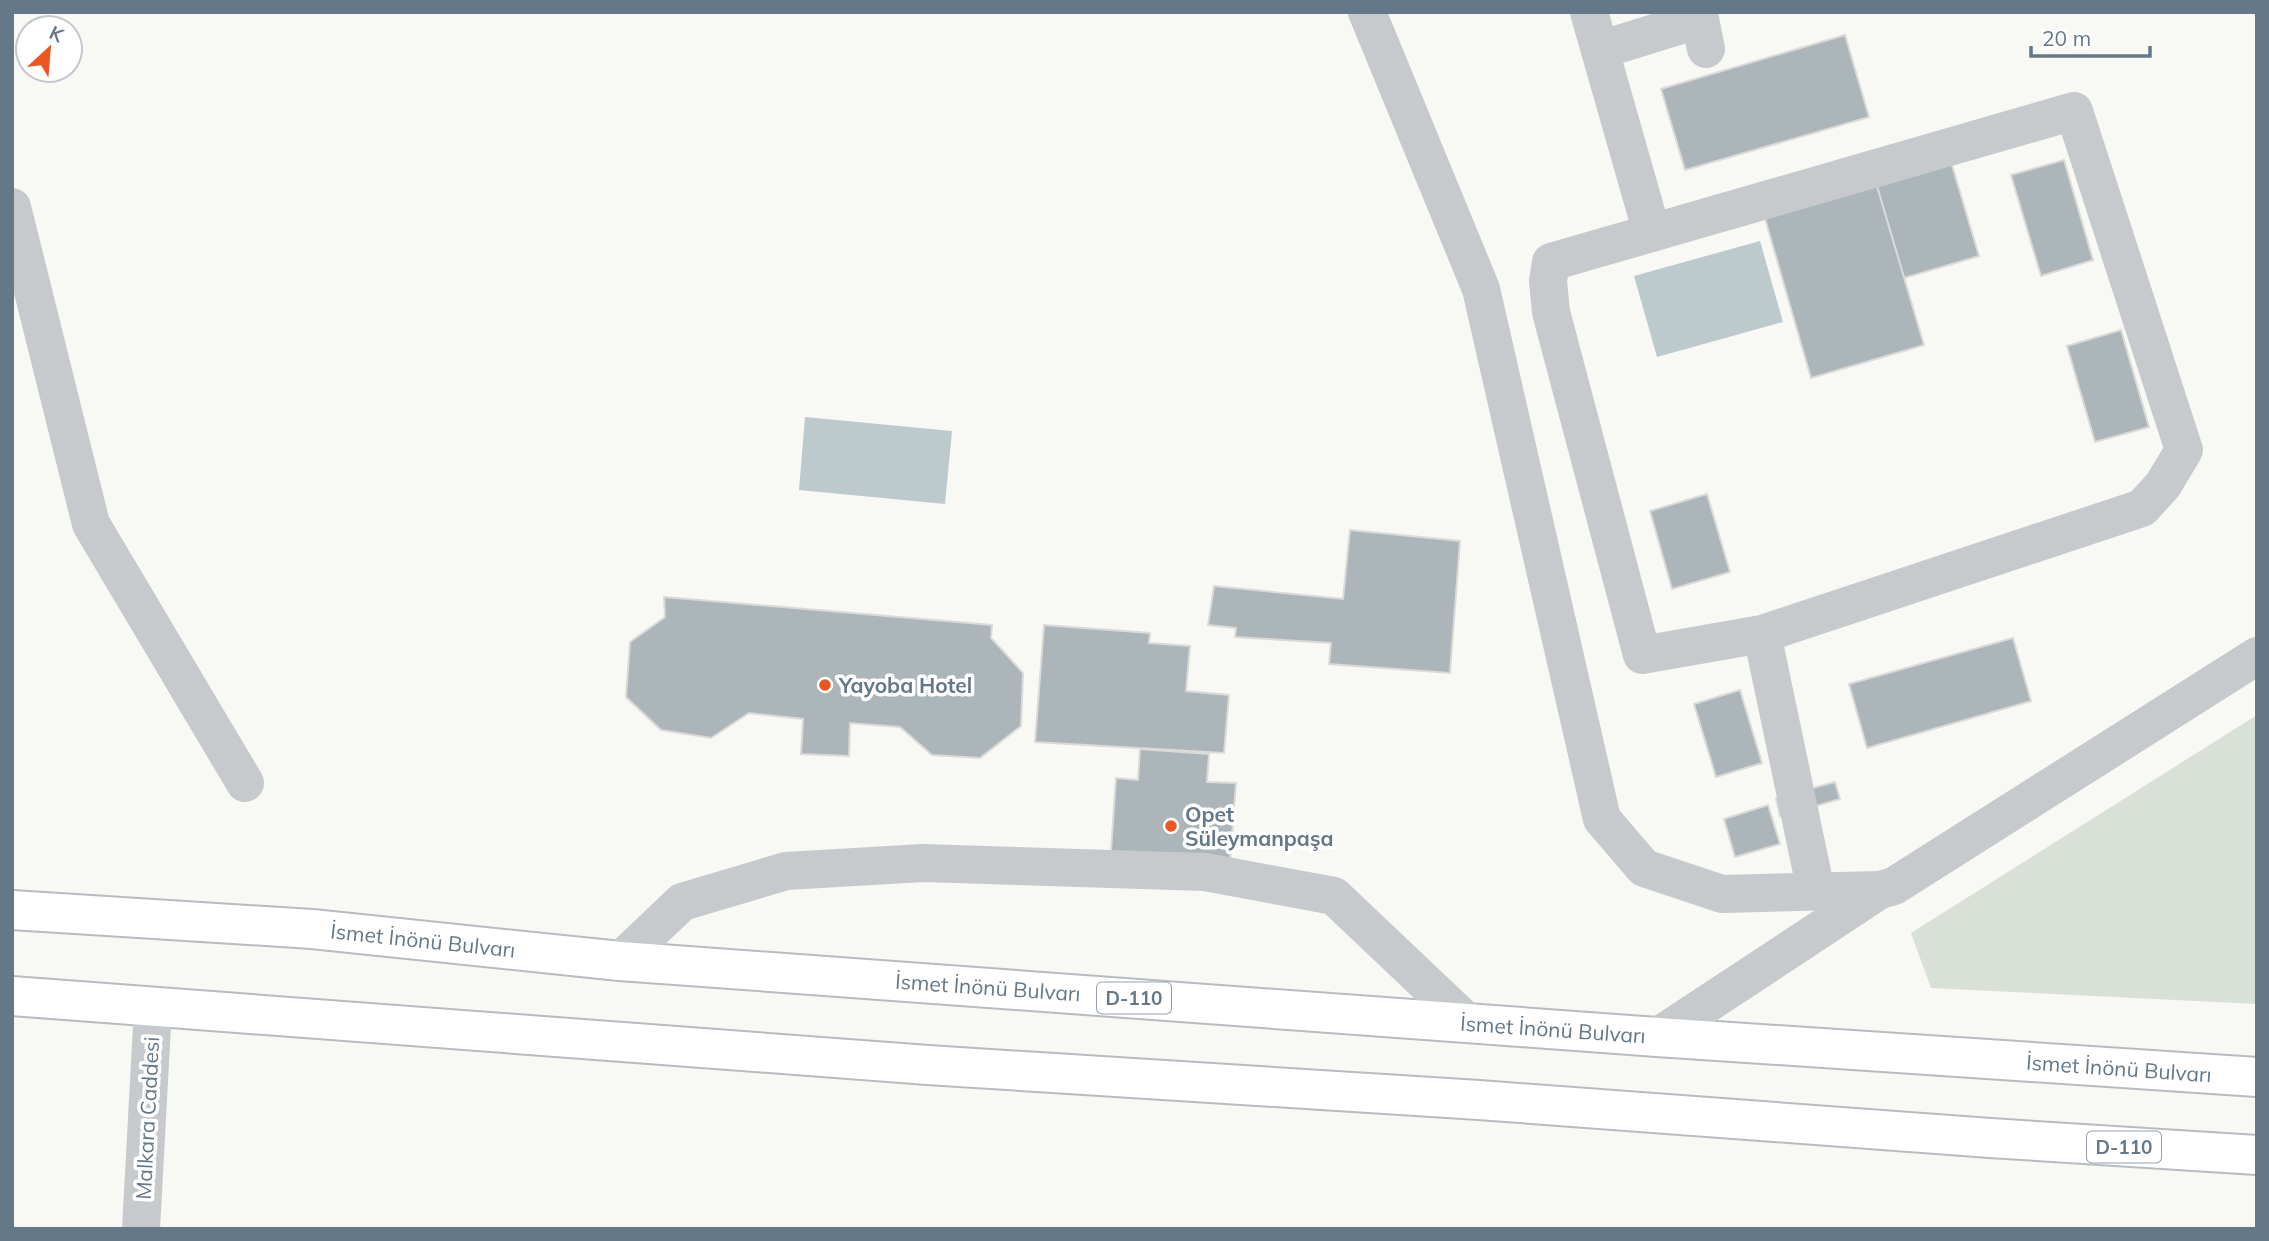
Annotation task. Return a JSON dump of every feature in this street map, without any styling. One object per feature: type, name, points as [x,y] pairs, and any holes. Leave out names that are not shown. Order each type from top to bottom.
[{"type":"highway","name":"İsmet İnönü Bulvarı","points":[[12,911],[312,929],[620,961],[1657,1037],[2257,1077]]},
{"type":"highway","name":"D-110","points":[[12,996],[914,1064],[1479,1100],[2257,1155]]},
{"type":"street","points":[[1367,12],[1481,289],[1602,819],[1644,868],[1722,894],[1880,890],[1894,887],[2257,656]]},
{"type":"street","points":[[1589,12],[1652,233]]},
{"type":"street","points":[[1600,50],[1700,19],[1706,49]]},
{"type":"street","points":[[2074,111],[2184,450],[2163,485],[2142,508],[1762,635],[1642,655],[1550,312],[1548,281],[1551,262],[2074,111]]},
{"type":"street","points":[[12,206],[91,524],[245,783]]},
{"type":"street","points":[[1762,635],[1816,891]]},
{"type":"street","points":[[620,961],[682,902],[786,872],[923,863],[1205,872],[1334,896],[1468,1023]]},
{"type":"street","points":[[1657,1037],[1880,890]]},
{"type":"street","name":"Malkara Caddesi","points":[[141,1229],[153,1007]]},
{"type":"shaded area","points":[[1760,241],[1783,322],[1657,357],[1634,276]]},
{"type":"shaded area","points":[[805,417],[952,431],[945,504],[799,490]]},
{"type":"shaded area","points":[[2257,715],[2257,1004],[1931,988],[1911,933]]},
{"type":"building","points":[[1845,35],[1869,117],[1685,170],[1661,89]]},
{"type":"building","points":[[2064,160],[2093,260],[2041,276],[2011,175]]},
{"type":"building","points":[[1951,162],[1979,256],[1904,278],[1876,183]]},
{"type":"building","points":[[1876,183],[1924,345],[1811,378],[1764,215]]},
{"type":"building","points":[[2121,330],[2149,427],[2095,442],[2067,346]]},
{"type":"building","points":[[1707,494],[1730,572],[1672,589],[1650,511]]},
{"type":"building","points":[[1350,530],[1460,541],[1450,673],[1329,664],[1331,643],[1235,637],[1236,628],[1208,625],[1214,586],[1343,599]]},
{"type":"building","name":"Yayoba Hotel","points":[[664,597],[992,625],[991,638],[1023,673],[1021,726],[980,758],[932,755],[900,727],[850,723],[849,756],[801,754],[803,719],[749,713],[711,738],[661,730],[626,697],[630,642],[665,617]]},
{"type":"building","points":[[1044,625],[1150,633],[1149,643],[1190,646],[1186,691],[1229,695],[1224,753],[1035,742]]},
{"type":"building","points":[[2013,638],[2031,701],[1867,748],[1849,684]]},
{"type":"building","points":[[1740,690],[1762,763],[1716,777],[1694,704]]},
{"type":"building","points":[[1140,749],[1209,754],[1207,782],[1236,783],[1228,889],[1109,880],[1116,778],[1138,780]]},
{"type":"building","points":[[1835,782],[1840,799],[1780,816],[1776,798]]},
{"type":"building","points":[[1768,805],[1780,844],[1735,857],[1724,819]]},
{"type":"place","name":"Yayoba Hotel","points":[[825,685]]},
{"type":"place","name":"Opet Süleymanpaşa","points":[[1171,826]]}]
